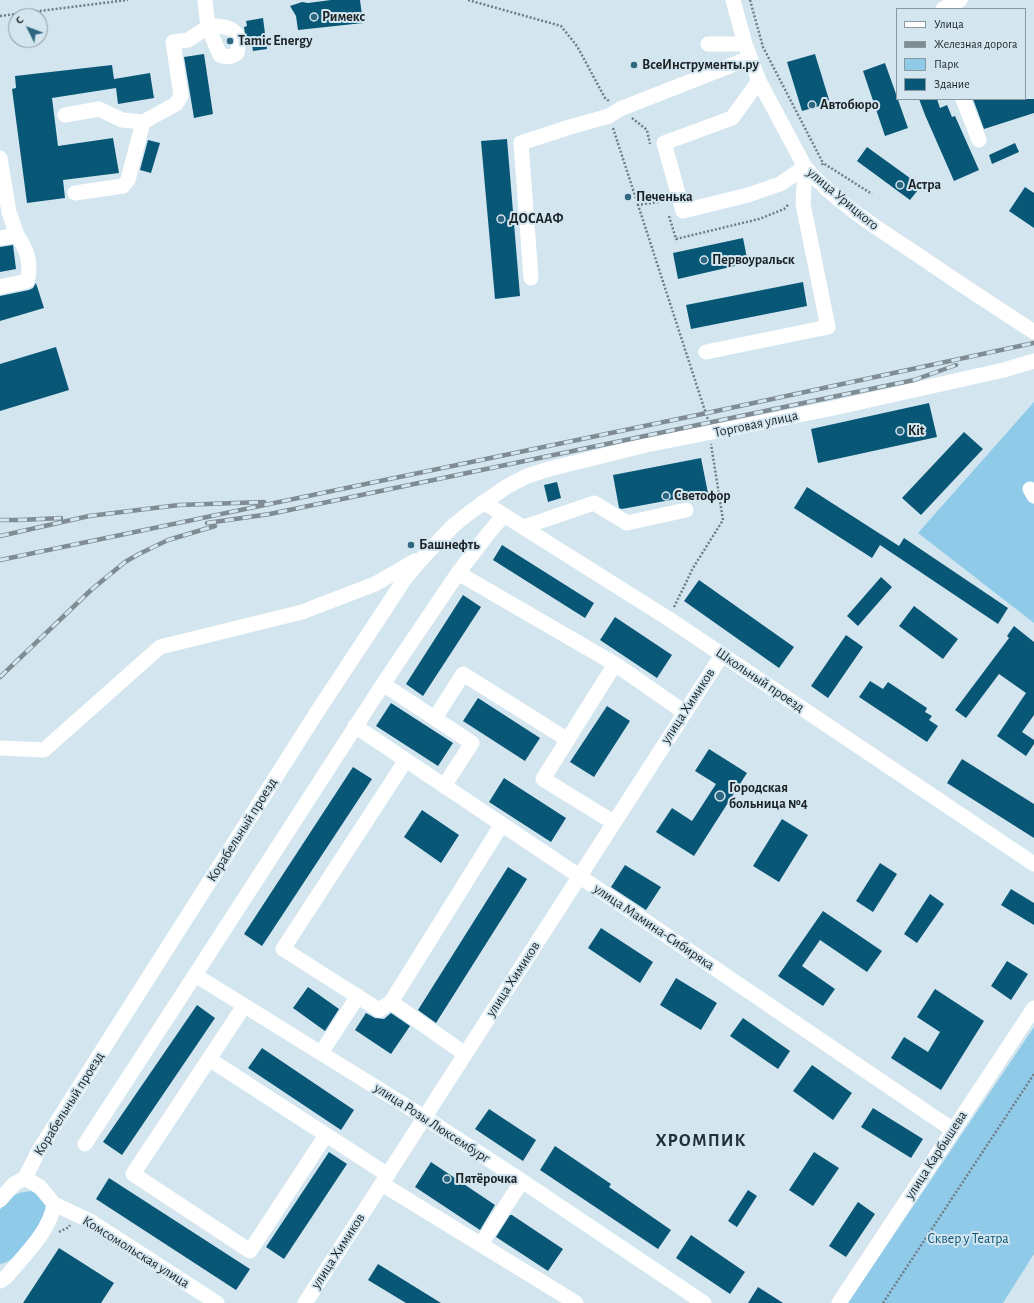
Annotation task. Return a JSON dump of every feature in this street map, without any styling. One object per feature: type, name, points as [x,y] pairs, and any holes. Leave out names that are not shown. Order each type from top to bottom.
[{"type":"street","points":[[64,115],[99,109],[122,120],[143,122],[176,104],[181,96],[173,42],[188,40],[212,26],[227,27],[232,29],[237,36],[237,53],[232,56],[225,57],[220,54],[212,26],[205,0]]},
{"type":"street","name":"улица Урицкого","points":[[733,0],[748,51],[759,81],[805,167],[815,179],[832,194],[883,232],[1032,326]]},
{"type":"street","points":[[945,8],[960,0]]},
{"type":"street","points":[[708,44],[748,51]]},
{"type":"street","points":[[531,278],[521,143],[614,113],[748,51]]},
{"type":"street","points":[[759,81],[732,118],[664,143],[683,211],[748,196],[780,184],[805,167]]},
{"type":"street","points":[[963,100],[979,140]]},
{"type":"street","points":[[75,192],[123,186],[128,180],[143,122]]},
{"type":"street","points":[[0,158],[8,212],[17,235],[24,245],[31,270],[28,281],[0,287]]},
{"type":"street","points":[[706,352],[828,327],[803,204],[805,167]]},
{"type":"street","points":[[0,238],[17,235]]},
{"type":"street","name":"Торговая улица","points":[[484,502],[506,487],[527,476],[549,469],[646,445],[709,434],[875,399],[1004,370],[1034,361]]},
{"type":"street","name":"Школьный проезд","points":[[484,502],[669,619],[1034,864]]},
{"type":"street","name":"Корабельный проезд","points":[[25,1178],[39,1150],[319,709],[406,577],[454,526],[484,502]]},
{"type":"street","points":[[524,527],[594,503],[627,523],[686,510]]},
{"type":"street","points":[[85,1144],[355,726],[458,573],[504,515]]},
{"type":"street","points":[[0,748],[44,750],[160,647],[302,612],[376,584],[426,554]]},
{"type":"street","points":[[458,573],[615,664],[684,712]]},
{"type":"street","name":"улица Химиков","points":[[305,1303],[613,822],[722,655]]},
{"type":"street","points":[[613,822],[543,778],[615,664]]},
{"type":"street","points":[[435,718],[463,674],[568,740]]},
{"type":"street","points":[[383,684],[472,743],[444,786]]},
{"type":"street","name":"улица Мамина-Сибиряка","points":[[355,726],[953,1130]]},
{"type":"street","points":[[406,760],[283,949],[379,1010],[391,1002],[502,824]]},
{"type":"street","name":"улица Розы Люксембург","points":[[195,975],[424,1117],[704,1303]]},
{"type":"street","points":[[322,1053],[358,996]]},
{"type":"street","points":[[391,1002],[465,1054]]},
{"type":"street","points":[[244,1006],[133,1174],[250,1251],[326,1135]]},
{"type":"street","name":"улица Карбышева","points":[[839,1303],[1034,1008]]},
{"type":"street","points":[[209,1059],[326,1135],[385,1180],[481,1244],[576,1303]]},
{"type":"street","points":[[0,1200],[14,1184],[25,1178],[40,1187],[54,1204],[51,1217],[41,1233],[6,1277],[0,1281]]},
{"type":"street","points":[[481,1244],[522,1181]]},
{"type":"street","name":"Комсомольская улица","points":[[54,1204],[90,1221],[217,1303]]},
{"type":"path","points":[[0,16],[128,0]]},
{"type":"path","points":[[468,0],[561,26],[577,46],[614,113],[637,205],[707,413],[723,520],[693,568],[669,619]]},
{"type":"path","points":[[750,0],[763,47],[823,163]]},
{"type":"path","points":[[605,98],[614,113]]},
{"type":"path","points":[[637,205],[665,201]]},
{"type":"path","points":[[699,232],[759,218]]},
{"type":"path","points":[[883,1303],[1034,1074]]},
{"type":"green space","points":[[1034,402],[1034,623],[918,533]]},
{"type":"green space","name":"Сквер у Театра","points":[[1034,1027],[1034,1254],[1003,1303],[848,1303]]},
{"type":"green space","points":[[31,1191],[42,1197],[48,1210],[34,1234],[22,1250],[8,1261],[0,1264],[0,1210],[7,1201],[16,1194]]},
{"type":"building","points":[[331,0],[360,0],[363,23],[298,30],[296,16],[290,6],[302,2],[308,3]]},
{"type":"building","points":[[263,18],[267,49],[253,51],[252,45],[247,46],[244,27],[247,26],[246,21]]},
{"type":"building","points":[[204,54],[213,114],[194,118],[184,57]]},
{"type":"building","points":[[815,54],[830,103],[802,111],[787,62]]},
{"type":"building","points":[[885,63],[896,94],[896,100],[898,100],[908,128],[885,136],[863,71]]},
{"type":"building","points":[[112,65],[114,79],[150,73],[154,98],[118,104],[116,88],[52,98],[58,146],[113,138],[119,173],[63,180],[65,198],[27,203],[12,89],[16,88],[15,76]]},
{"type":"building","points":[[1034,99],[1034,113],[984,129],[973,100]]},
{"type":"building","points":[[919,100],[937,100],[940,108],[947,105],[952,117],[955,116],[979,170],[954,181]]},
{"type":"building","name":"ДОСААФ","points":[[507,139],[520,296],[495,299],[481,141]]},
{"type":"building","points":[[148,140],[160,143],[151,173],[140,170]]},
{"type":"building","points":[[1015,143],[1019,152],[992,164],[989,155]]},
{"type":"building","points":[[867,147],[921,186],[910,200],[857,161]]},
{"type":"building","points":[[1025,187],[1034,193],[1034,228],[1009,211]]},
{"type":"building","name":"Первоуральск","points":[[743,238],[748,263],[678,279],[673,253]]},
{"type":"building","points":[[13,245],[16,269],[0,272],[0,247]]},
{"type":"building","points":[[803,282],[807,306],[691,329],[686,305]]},
{"type":"building","points":[[36,283],[44,308],[0,321],[0,296],[29,290],[33,288]]},
{"type":"building","points":[[56,347],[69,390],[0,411],[0,364]]},
{"type":"building","points":[[929,403],[937,437],[818,463],[811,429]]},
{"type":"building","points":[[964,432],[983,449],[921,515],[902,498]]},
{"type":"building","points":[[701,458],[708,493],[622,509],[619,508],[613,475]]},
{"type":"building","points":[[557,482],[561,498],[548,502],[544,485]]},
{"type":"building","points":[[807,487],[899,546],[904,538],[1008,608],[998,624],[880,545],[872,558],[794,508]]},
{"type":"building","points":[[502,545],[594,603],[585,618],[493,560]]},
{"type":"building","points":[[881,577],[892,587],[858,626],[847,616]]},
{"type":"building","points":[[699,580],[794,647],[779,668],[684,601]]},
{"type":"building","points":[[463,595],[481,607],[423,696],[406,684]]},
{"type":"building","points":[[914,606],[958,639],[943,659],[899,626]]},
{"type":"building","points":[[615,617],[672,655],[657,678],[600,640]]},
{"type":"building","points":[[1014,626],[1034,642],[1034,715],[1022,732],[1034,740],[1034,744],[1026,756],[997,736],[1026,693],[999,674],[966,718],[955,710],[1009,638],[1007,636]]},
{"type":"building","points":[[846,635],[863,647],[828,698],[811,686]]},
{"type":"building","points":[[870,681],[883,689],[888,682],[927,708],[925,712],[932,716],[929,720],[938,726],[927,742],[859,697]]},
{"type":"building","points":[[478,698],[540,738],[525,761],[463,721]]},
{"type":"building","points":[[391,703],[453,743],[438,766],[376,726]]},
{"type":"building","points":[[607,706],[630,721],[594,777],[570,762]]},
{"type":"building","name":"Городская больница №4","points":[[709,749],[747,773],[694,856],[656,832],[672,808],[692,821],[716,784],[695,771]]},
{"type":"building","points":[[962,759],[1034,804],[1034,838],[947,783]]},
{"type":"building","points":[[353,767],[372,779],[262,946],[244,934]]},
{"type":"building","points":[[504,778],[566,818],[551,842],[489,802]]},
{"type":"building","points":[[422,810],[459,835],[441,863],[404,837]]},
{"type":"building","points":[[782,819],[808,835],[779,882],[753,866]]},
{"type":"building","points":[[880,863],[897,874],[873,912],[856,901]]},
{"type":"building","points":[[625,865],[661,887],[646,910],[611,887]]},
{"type":"building","points":[[508,867],[527,879],[436,1023],[418,1010]]},
{"type":"building","points":[[1011,889],[1034,903],[1034,925],[1001,905]]},
{"type":"building","points":[[930,894],[944,904],[917,943],[904,934]]},
{"type":"building","points":[[823,911],[882,951],[867,972],[820,940],[802,966],[835,989],[823,1006],[778,976]]},
{"type":"building","points":[[601,928],[653,962],[640,983],[588,948]]},
{"type":"building","points":[[1007,961],[1028,974],[1011,1000],[991,986]]},
{"type":"building","points":[[676,978],[717,1003],[701,1030],[660,1005]]},
{"type":"building","points":[[308,987],[339,1009],[325,1031],[293,1008]]},
{"type":"building","points":[[935,989],[984,1021],[941,1090],[891,1058],[904,1037],[928,1052],[940,1032],[917,1017]]},
{"type":"building","points":[[197,1005],[215,1018],[122,1155],[103,1142]]},
{"type":"building","points":[[366,1013],[375,1018],[384,1019],[391,1013],[410,1026],[391,1054],[355,1030]]},
{"type":"building","points":[[743,1018],[790,1051],[778,1069],[730,1036]]},
{"type":"building","points":[[262,1048],[354,1110],[341,1130],[248,1068]]},
{"type":"building","points":[[812,1065],[852,1093],[833,1120],[793,1091]]},
{"type":"building","points":[[873,1108],[923,1139],[911,1158],[861,1127]]},
{"type":"building","points":[[489,1109],[536,1140],[523,1161],[475,1129]]},
{"type":"building","points":[[555,1146],[611,1184],[609,1187],[671,1230],[658,1249],[540,1170]]},
{"type":"building","points":[[329,1152],[347,1164],[284,1259],[266,1247]]},
{"type":"building","points":[[814,1152],[839,1168],[813,1206],[789,1190]]},
{"type":"building","points":[[431,1162],[495,1205],[480,1230],[415,1187]]},
{"type":"building","points":[[109,1178],[250,1269],[236,1290],[96,1199]]},
{"type":"building","points":[[748,1190],[757,1196],[737,1227],[728,1221]]},
{"type":"building","points":[[858,1202],[875,1214],[846,1257],[829,1246]]},
{"type":"building","points":[[510,1215],[563,1249],[548,1271],[496,1237]]},
{"type":"building","points":[[691,1235],[745,1272],[730,1294],[676,1258]]},
{"type":"building","points":[[59,1248],[114,1283],[101,1303],[23,1303]]},
{"type":"building","points":[[378,1264],[441,1303],[406,1303],[368,1280]]},
{"type":"building","points":[[758,1287],[783,1303],[748,1303]]},
{"type":"railway","points":[[0,560],[707,413],[1034,343]]},
{"type":"railway","points":[[207,523],[270,514],[914,380],[956,365]]},
{"type":"railway","points":[[0,536],[89,516],[179,505],[264,502]]},
{"type":"railway","points":[[0,520],[61,518]]},
{"type":"railway","points":[[0,677],[91,590],[125,562],[168,540],[215,526]]},
{"type":"place","name":"Римекс","points":[[314,17]]},
{"type":"place","name":"Tamic Energy","points":[[230,41]]},
{"type":"place","name":"ВсеИнструменты.ру","points":[[634,65]]},
{"type":"place","name":"Автобюро","points":[[812,105]]},
{"type":"place","name":"Астра","points":[[900,185]]},
{"type":"place","name":"Печенька","points":[[628,197]]},
{"type":"place","name":"ДОСААФ","points":[[501,219]]},
{"type":"place","name":"Первоуральск","points":[[704,260]]},
{"type":"place","name":"Kit","points":[[900,431]]},
{"type":"place","name":"Светофор","points":[[666,496]]},
{"type":"place","name":"Башнефть","points":[[411,545]]},
{"type":"place","name":"Городская больница №4","points":[[720,796]]},
{"type":"place","name":"Пятёрочка","points":[[447,1179]]},
{"type":"district","name":"ХРОМПИК","points":[[701,1141]]}]
